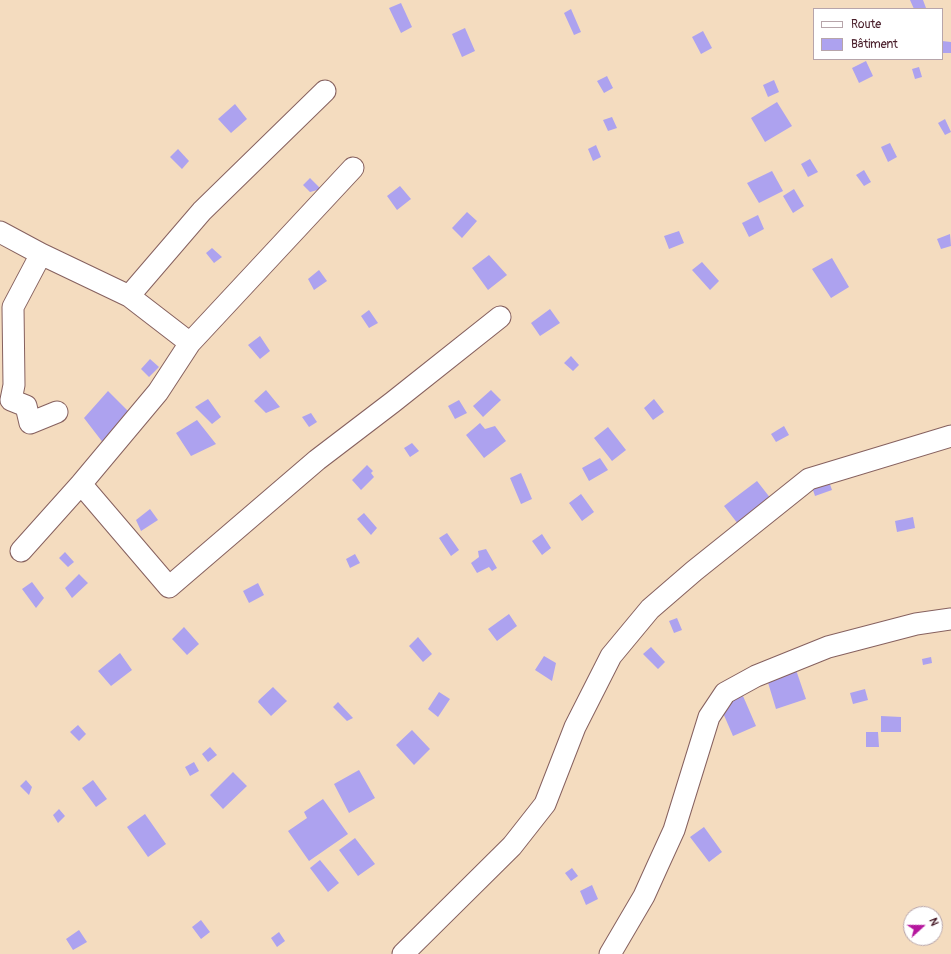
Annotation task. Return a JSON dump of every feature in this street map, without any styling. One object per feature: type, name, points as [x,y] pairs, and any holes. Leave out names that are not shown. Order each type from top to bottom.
[{"type":"street","points":[[129,296],[202,211],[325,91]]},
{"type":"street","points":[[21,551],[81,484],[158,392],[190,343],[353,168]]},
{"type":"street","points":[[0,232],[41,254],[129,296],[190,343]]},
{"type":"street","points":[[41,254],[13,307],[14,385],[11,400],[26,406],[30,423],[57,412]]},
{"type":"street","points":[[81,484],[169,587],[318,460],[500,318]]},
{"type":"street","points":[[403,954],[512,846],[545,804],[575,727],[611,656],[650,609],[694,571],[809,480],[951,436]]},
{"type":"street","points":[[610,954],[644,896],[674,830],[709,717],[725,693],[756,676],[828,647],[916,624],[951,619]]},
{"type":"building","points":[[910,0],[923,0],[926,8],[914,8]]},
{"type":"building","points":[[401,3],[412,27],[401,33],[389,8]]},
{"type":"building","points":[[571,9],[581,32],[574,35],[564,13]]},
{"type":"building","points":[[465,28],[475,51],[462,57],[452,34]]},
{"type":"building","points":[[703,31],[712,48],[701,54],[692,37]]},
{"type":"building","points":[[943,41],[951,42],[951,53],[943,53]]},
{"type":"building","points":[[866,61],[873,76],[859,83],[852,68]]},
{"type":"building","points":[[919,67],[922,77],[915,79],[912,69]]},
{"type":"building","points":[[607,76],[613,88],[604,93],[597,81]]},
{"type":"building","points":[[774,80],[779,92],[768,97],[763,85]]},
{"type":"building","points":[[777,102],[792,126],[765,142],[751,118]]},
{"type":"building","points":[[235,104],[247,119],[231,133],[218,119]]},
{"type":"building","points":[[612,117],[617,128],[608,131],[603,120]]},
{"type":"building","points":[[945,119],[951,132],[945,135],[938,123]]},
{"type":"building","points":[[890,143],[897,157],[888,162],[881,147]]},
{"type":"building","points":[[596,145],[601,157],[593,161],[588,149]]},
{"type":"building","points":[[178,149],[189,161],[182,169],[170,157]]},
{"type":"building","points":[[810,159],[818,172],[808,177],[801,164]]},
{"type":"building","points":[[864,170],[871,182],[864,186],[856,175]]},
{"type":"building","points":[[772,171],[783,191],[759,203],[747,183]]},
{"type":"building","points":[[310,178],[321,189],[310,192],[303,185]]},
{"type":"building","points":[[400,186],[411,199],[397,210],[387,196]]},
{"type":"building","points":[[794,189],[804,206],[793,213],[783,196]]},
{"type":"building","points":[[467,212],[477,221],[462,238],[452,228]]},
{"type":"building","points":[[758,215],[764,229],[749,237],[742,223]]},
{"type":"building","points":[[679,231],[684,243],[669,249],[664,236]]},
{"type":"building","points":[[950,234],[951,246],[941,249],[937,239]]},
{"type":"building","points":[[212,248],[222,257],[214,263],[206,253]]},
{"type":"building","points":[[489,255],[507,275],[488,290],[472,268]]},
{"type":"building","points":[[832,258],[849,287],[831,298],[812,269]]},
{"type":"building","points":[[702,262],[719,281],[710,290],[692,270]]},
{"type":"building","points":[[319,270],[327,281],[314,290],[308,279]]},
{"type":"building","points":[[550,309],[560,323],[540,336],[531,323]]},
{"type":"building","points":[[369,310],[378,323],[369,328],[361,316]]},
{"type":"building","points":[[260,336],[270,351],[260,359],[248,345]]},
{"type":"building","points":[[571,356],[579,365],[573,371],[564,363]]},
{"type":"building","points":[[150,359],[159,367],[149,377],[141,369]]},
{"type":"building","points":[[266,390],[280,407],[266,413],[254,401]]},
{"type":"building","points":[[491,390],[501,400],[483,417],[473,406]]},
{"type":"building","points":[[108,391],[134,417],[104,444],[84,418]]},
{"type":"building","points":[[208,399],[221,417],[212,424],[195,407]]},
{"type":"building","points":[[654,399],[664,412],[653,420],[644,408]]},
{"type":"building","points":[[459,400],[467,413],[455,419],[448,406]]},
{"type":"building","points":[[311,413],[317,422],[309,427],[302,417]]},
{"type":"building","points":[[197,420],[216,444],[191,456],[176,433]]},
{"type":"building","points":[[480,423],[485,429],[495,426],[506,441],[484,458],[466,435]]},
{"type":"building","points":[[784,426],[789,435],[776,442],[771,434]]},
{"type":"building","points":[[608,427],[626,450],[612,461],[594,438]]},
{"type":"building","points":[[412,443],[419,451],[410,457],[404,448]]},
{"type":"building","points":[[600,458],[608,470],[589,481],[582,468]]},
{"type":"building","points":[[367,465],[373,471],[371,473],[374,477],[361,490],[352,480]]},
{"type":"building","points":[[521,473],[532,499],[521,504],[510,478]]},
{"type":"building","points":[[827,476],[832,490],[815,496],[810,481]]},
{"type":"building","points":[[757,481],[775,504],[742,529],[724,506]]},
{"type":"building","points":[[581,494],[594,512],[582,521],[569,503]]},
{"type":"building","points":[[150,509],[158,520],[141,531],[136,520]]},
{"type":"building","points":[[364,513],[377,528],[371,535],[357,519]]},
{"type":"building","points":[[913,517],[915,528],[897,532],[895,521]]},
{"type":"building","points":[[447,533],[459,550],[451,556],[439,538]]},
{"type":"building","points":[[542,534],[551,548],[542,555],[532,541]]},
{"type":"building","points":[[486,549],[497,568],[492,571],[489,567],[477,573],[471,563],[479,557],[478,551]]},
{"type":"building","points":[[65,552],[74,562],[68,567],[59,558]]},
{"type":"building","points":[[355,554],[360,563],[350,568],[346,559]]},
{"type":"building","points":[[79,574],[88,583],[72,598],[65,588]]},
{"type":"building","points":[[32,582],[44,598],[36,608],[22,589]]},
{"type":"building","points":[[258,583],[264,595],[249,603],[243,591]]},
{"type":"building","points":[[509,614],[517,626],[497,641],[488,629]]},
{"type":"building","points":[[677,618],[682,630],[674,633],[669,621]]},
{"type":"building","points":[[184,627],[199,644],[187,655],[172,639]]},
{"type":"building","points":[[418,637],[432,654],[423,662],[409,646]]},
{"type":"building","points":[[651,647],[665,662],[658,669],[643,654]]},
{"type":"building","points":[[120,653],[132,670],[111,686],[98,671]]},
{"type":"building","points":[[544,656],[556,663],[552,681],[535,670]]},
{"type":"building","points":[[931,657],[932,663],[923,665],[922,659]]},
{"type":"building","points":[[795,667],[806,699],[776,709],[766,676]]},
{"type":"building","points":[[273,687],[287,701],[271,716],[258,702]]},
{"type":"building","points":[[865,689],[868,700],[853,704],[850,693]]},
{"type":"building","points":[[439,692],[450,699],[438,717],[428,709]]},
{"type":"building","points":[[743,696],[756,726],[733,736],[720,706]]},
{"type":"building","points":[[338,702],[353,718],[347,721],[333,707]]},
{"type":"building","points":[[881,716],[901,717],[901,732],[881,732]]},
{"type":"building","points":[[78,725],[86,734],[79,741],[70,732]]},
{"type":"building","points":[[412,730],[430,749],[414,765],[396,745]]},
{"type":"building","points":[[866,732],[878,732],[879,747],[866,747]]},
{"type":"building","points":[[210,747],[217,755],[208,762],[202,754]]},
{"type":"building","points":[[194,762],[199,771],[190,776],[185,767]]},
{"type":"building","points":[[359,770],[375,798],[349,813],[334,784]]},
{"type":"building","points":[[233,772],[247,786],[223,809],[210,795]]},
{"type":"building","points":[[26,780],[32,787],[29,795],[20,786]]},
{"type":"building","points":[[93,780],[107,799],[96,807],[82,788]]},
{"type":"building","points":[[323,799],[348,834],[309,861],[288,831],[307,818],[304,812]]},
{"type":"building","points":[[59,809],[65,816],[58,823],[53,815]]},
{"type":"building","points":[[145,814],[166,844],[148,857],[127,827]]},
{"type":"building","points":[[704,827],[722,852],[709,862],[690,837]]},
{"type":"building","points":[[355,838],[375,864],[358,876],[339,850]]},
{"type":"building","points":[[320,860],[339,883],[328,892],[310,868]]},
{"type":"building","points":[[572,868],[578,876],[571,881],[565,873]]},
{"type":"building","points":[[592,885],[598,899],[586,905],[580,891]]},
{"type":"building","points":[[201,920],[210,932],[201,939],[192,927]]},
{"type":"building","points":[[79,930],[87,942],[73,950],[66,939]]},
{"type":"building","points":[[279,932],[285,941],[277,947],[271,938]]}]
